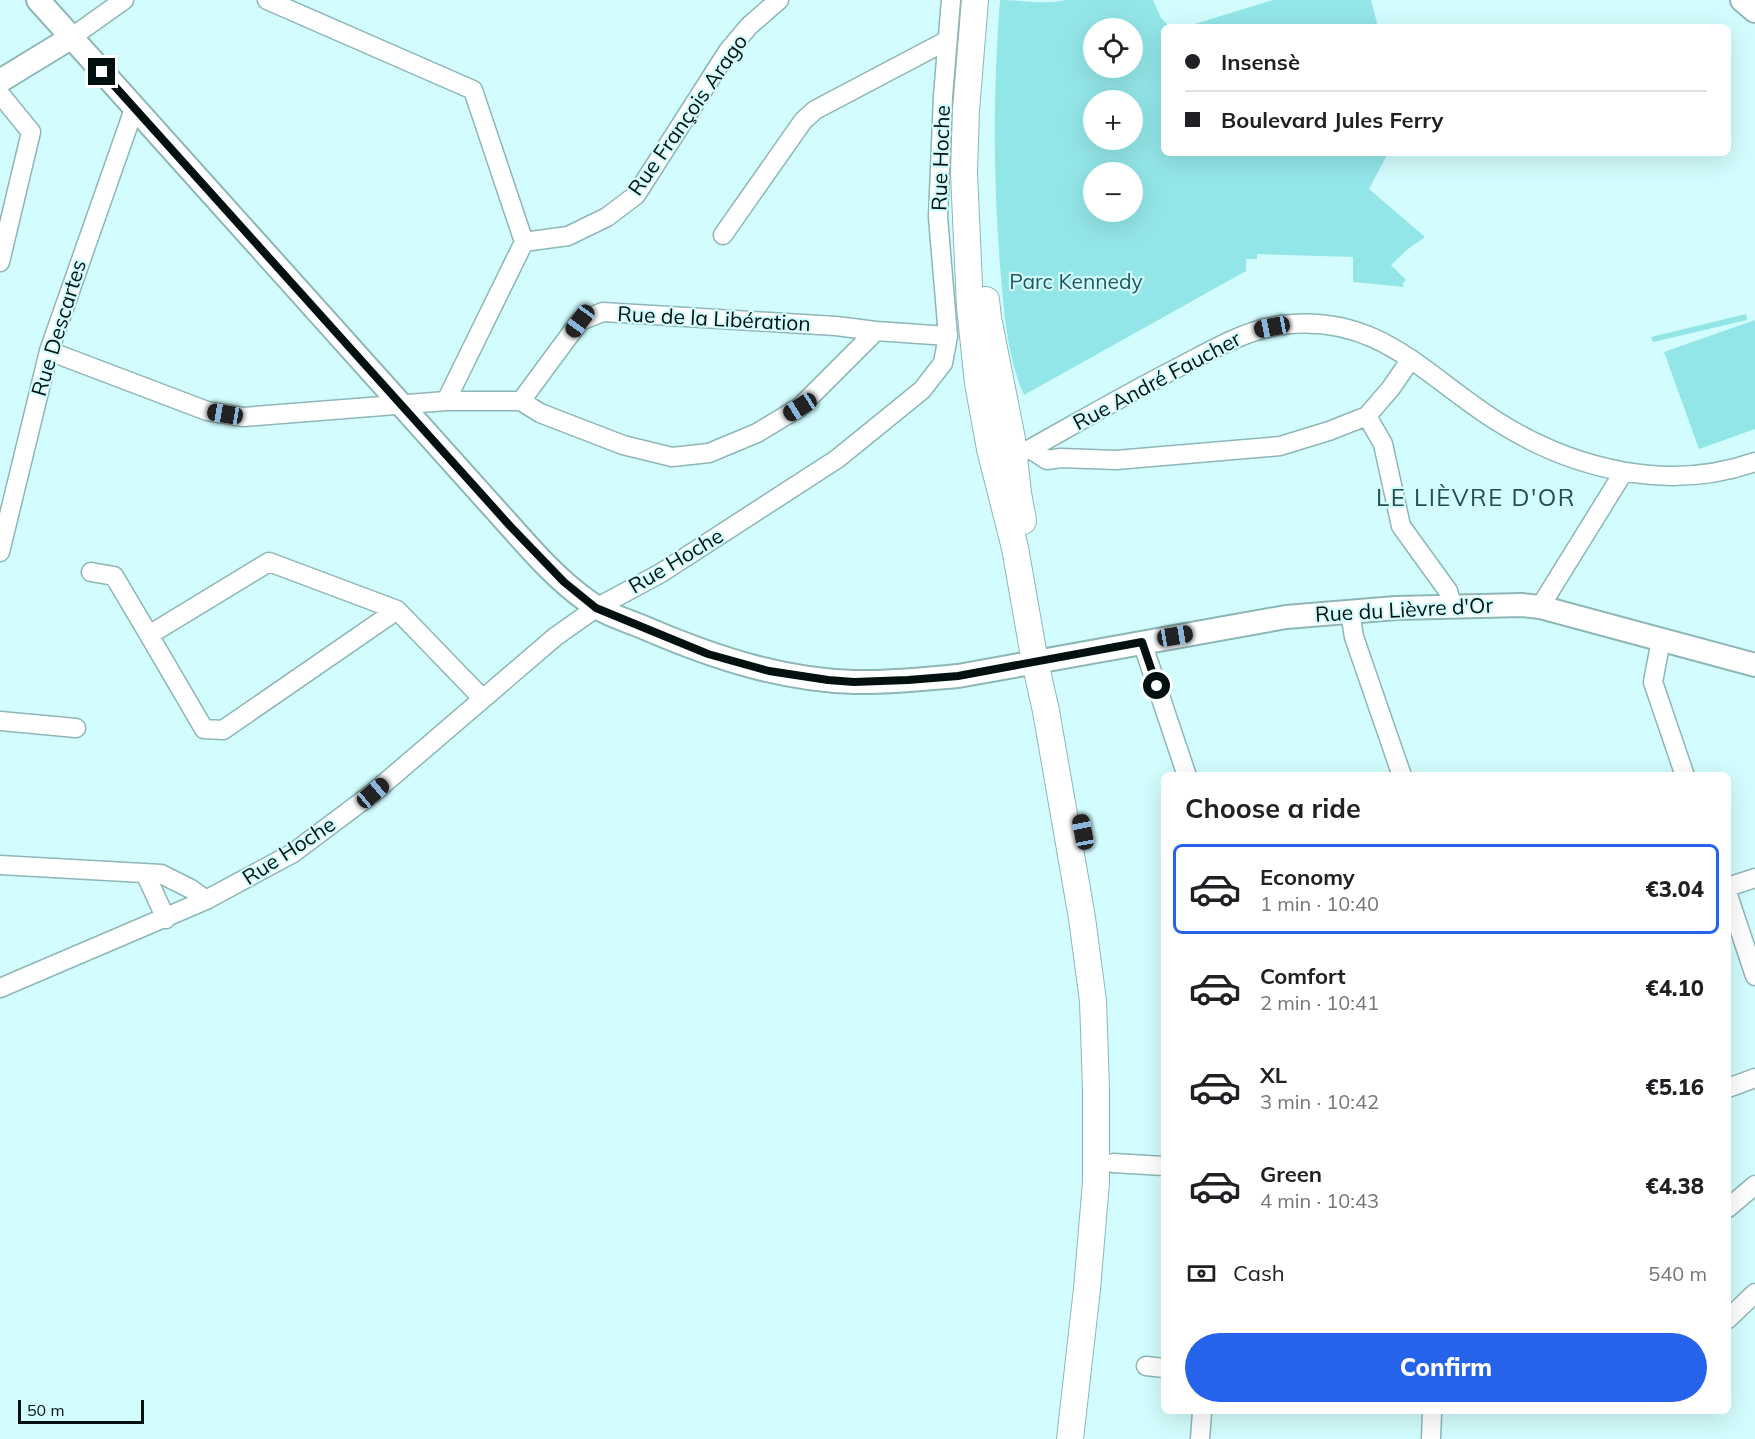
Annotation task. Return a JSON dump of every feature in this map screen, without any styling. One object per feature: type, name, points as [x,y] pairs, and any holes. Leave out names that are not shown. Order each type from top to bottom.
[{"type":"main road","points":[[975,0],[966,110],[964,173],[970,307],[978,383],[1012,455]]},
{"type":"main road","points":[[989,0],[982,61],[978,197],[988,318],[1018,493],[1046,711],[1082,918],[1093,1001],[1096,1055],[1096,1182],[1088,1289],[1071,1439]]},
{"type":"main road","points":[[1041,661],[1087,852],[1100,939],[1112,1077],[1113,1163],[1103,1284],[1085,1439]]},
{"type":"street","name":"Rue du Lièvre d'Or","points":[[38,0],[547,566],[574,592],[596,608],[681,643],[728,660],[769,671],[854,682],[958,676],[1286,617],[1522,604],[1755,665]]},
{"type":"street","points":[[0,81],[72,37],[124,0]]},
{"type":"street","points":[[267,0],[473,90],[524,242],[446,401]]},
{"type":"street","name":"Rue François Arago","points":[[524,242],[568,236],[607,217],[636,195],[728,51],[756,19],[779,0]]},
{"type":"street","name":"Rue Hoche","points":[[0,988],[206,900],[293,853],[373,793],[555,637],[596,608],[661,573],[837,459],[922,390],[943,363],[948,336],[939,217],[946,41],[951,0]]},
{"type":"street","points":[[1742,0],[1755,11]]},
{"type":"street","points":[[723,235],[803,121],[816,110],[946,41]]},
{"type":"street","points":[[0,94],[31,132],[0,262]]},
{"type":"street","name":"Rue Descartes","points":[[0,552],[49,351],[134,109]]},
{"type":"street","name":"Rue de la Libération","points":[[521,402],[580,321],[603,312],[836,326],[876,332],[948,336]]},
{"type":"street","name":"Rue André Faucher","points":[[1012,455],[1222,345],[1257,330],[1300,324],[1346,329],[1373,337],[1411,358],[1487,415],[1527,439],[1569,456],[1623,473],[1685,477],[1715,473],[1755,462]]},
{"type":"street","points":[[49,351],[207,411],[243,417],[446,401],[521,402],[540,413],[623,445],[672,457],[709,453],[757,433],[800,407],[876,332]]},
{"type":"street","points":[[1012,455],[1047,460],[1116,460],[1280,446],[1367,416],[1391,388],[1411,358]]},
{"type":"street","points":[[1367,416],[1383,444],[1401,526],[1448,591],[1453,607]]},
{"type":"street","points":[[1540,607],[1623,473]]},
{"type":"street","points":[[149,635],[269,562],[397,610],[482,698]]},
{"type":"street","points":[[91,572],[114,576],[204,729],[223,730],[397,610]]},
{"type":"street","points":[[1350,612],[1354,637],[1401,772]]},
{"type":"street","points":[[1661,640],[1653,682],[1680,772]]},
{"type":"street","points":[[1142,642],[1186,772]]},
{"type":"street","points":[[0,721],[76,728]]},
{"type":"street","points":[[0,865],[161,874],[191,889],[206,900]]},
{"type":"street","points":[[145,873],[166,918]]},
{"type":"street","points":[[1731,886],[1755,878]]},
{"type":"street","points":[[1731,904],[1755,976]]},
{"type":"street","points":[[1731,1087],[1755,1078]]},
{"type":"street","points":[[1113,1163],[1161,1166]]},
{"type":"street","points":[[1731,1205],[1755,1185]]},
{"type":"street","points":[[1731,1316],[1755,1293]]},
{"type":"street","points":[[1200,1439],[1202,1414]]},
{"type":"street","points":[[1431,1439],[1432,1414]]},
{"type":"green space","name":"Parc Kennedy","points":[[1000,0],[1042,2],[1153,0],[1161,18],[1167,24],[1161,24],[1161,156],[1386,156],[1369,189],[1425,237],[1391,265],[1406,280],[1402,284],[1405,287],[1353,282],[1353,257],[1257,254],[1257,259],[1246,259],[1246,271],[1024,395],[1013,364],[1005,315],[995,166],[995,99]]},
{"type":"green space","points":[[1273,0],[1371,0],[1377,24],[1195,24]]},
{"type":"green space","points":[[1746,314],[1747,320],[1653,342],[1651,337]]},
{"type":"green space","points":[[1755,320],[1755,429],[1699,449],[1664,352]]},
{"type":"district","name":"LE LIÈVRE D'OR","points":[[1476,498]]},
{"type":"route","points":[[102,72],[511,527],[574,592],[596,608],[728,660],[769,671],[854,682],[958,676],[1142,642],[1157,686]]}]
